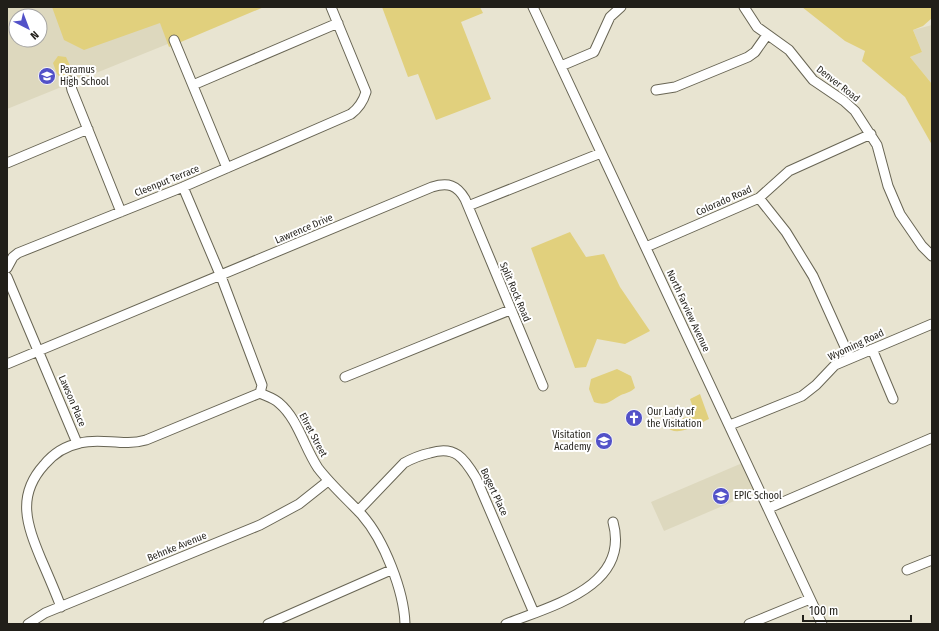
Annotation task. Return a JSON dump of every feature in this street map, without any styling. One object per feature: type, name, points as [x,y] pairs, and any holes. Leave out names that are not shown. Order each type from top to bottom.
[{"type":"street","points":[[193,85],[338,23],[331,7]]},
{"type":"street","name":"North Farview Avenue","points":[[532,7],[730,425],[822,624]]},
{"type":"street","points":[[560,66],[594,52],[610,17],[621,7]]},
{"type":"street","name":"Denver Road","points":[[744,7],[758,27],[767,35],[782,43],[813,80],[849,105],[877,145],[888,186],[900,214],[918,240],[932,256]]},
{"type":"street","name":"Cleenput Terrace","points":[[7,268],[13,257],[18,253],[183,187],[340,119],[356,110],[362,103],[366,92],[338,23]]},
{"type":"street","points":[[656,90],[675,87],[748,57],[755,52],[767,35]]},
{"type":"street","points":[[174,40],[227,168]]},
{"type":"street","points":[[70,82],[121,212]]},
{"type":"street","points":[[7,163],[88,129]]},
{"type":"street","name":"Colorado Road","points":[[646,247],[759,198],[769,191],[780,177],[789,171],[870,134]]},
{"type":"street","points":[[468,206],[601,153]]},
{"type":"street","name":"Lawrence Drive","points":[[7,364],[441,184],[452,185],[458,188],[468,206]]},
{"type":"street","points":[[78,443],[92,441],[126,444],[146,440],[260,393],[262,385],[220,276],[183,187]]},
{"type":"street","points":[[759,198],[786,232],[813,276],[850,358]]},
{"type":"street","name":"Split Rock Road","points":[[468,206],[510,310],[543,386]]},
{"type":"street","name":"Lawson Place","points":[[7,277],[78,443],[56,453],[40,469],[34,480],[27,502],[28,526],[61,607]]},
{"type":"street","points":[[345,377],[510,310]]},
{"type":"street","name":"Wyoming Road","points":[[730,425],[802,396],[816,385],[829,370],[850,358],[932,324]]},
{"type":"street","points":[[872,349],[893,399]]},
{"type":"street","name":"Ehret Street","points":[[260,393],[278,402],[286,410],[318,467],[328,481],[358,511],[376,535],[391,570],[403,604],[405,624]]},
{"type":"street","points":[[769,508],[932,438]]},
{"type":"street","name":"Bogert Place","points":[[358,511],[404,463],[412,458],[440,450],[454,452],[467,464],[476,478],[534,613]]},
{"type":"street","name":"Behnke Avenue","points":[[28,624],[39,616],[260,525],[299,504],[328,481]]},
{"type":"street","points":[[506,624],[576,596],[585,591],[600,577],[607,568],[616,541],[612,522]]},
{"type":"street","points":[[907,570],[932,560]]},
{"type":"street","points":[[268,624],[391,570]]},
{"type":"street","points":[[749,624],[810,598]]},
{"type":"shaded area","name":"Paramus High School","points":[[7,7],[259,7],[7,109]]},
{"type":"shaded area","points":[[52,7],[264,7],[169,47],[160,23],[84,50],[64,40]]},
{"type":"shaded area","points":[[382,7],[480,7],[483,13],[461,22],[491,99],[436,120],[418,74],[408,77]]},
{"type":"shaded area","points":[[802,7],[932,7],[932,18],[923,26],[913,30],[922,52],[910,57],[932,84],[932,145],[905,97],[862,61],[865,51],[845,41]]},
{"type":"shaded area","points":[[932,25],[932,84],[910,57],[922,52],[913,30]]},
{"type":"shaded area","points":[[58,56],[66,57],[73,72],[68,78],[61,78],[57,74],[53,63]]},
{"type":"shaded area","points":[[570,232],[586,257],[604,254],[620,287],[650,331],[625,344],[597,339],[586,367],[575,368],[531,248]]},
{"type":"shaded area","points":[[617,369],[631,376],[635,388],[606,403],[602,404],[594,402],[589,389],[591,379]]},
{"type":"shaded area","points":[[700,394],[709,419],[681,431],[670,430],[666,426],[695,413],[690,399]]},
{"type":"shaded area","points":[[747,461],[760,490],[664,531],[651,502]]},
{"type":"place","name":"Paramus High School","points":[[47,76]]},
{"type":"place","name":"Our Lady of the Visitation","points":[[634,418]]},
{"type":"place","name":"Visitation Academy","points":[[604,441]]},
{"type":"place","name":"EPIC School","points":[[721,496]]}]
